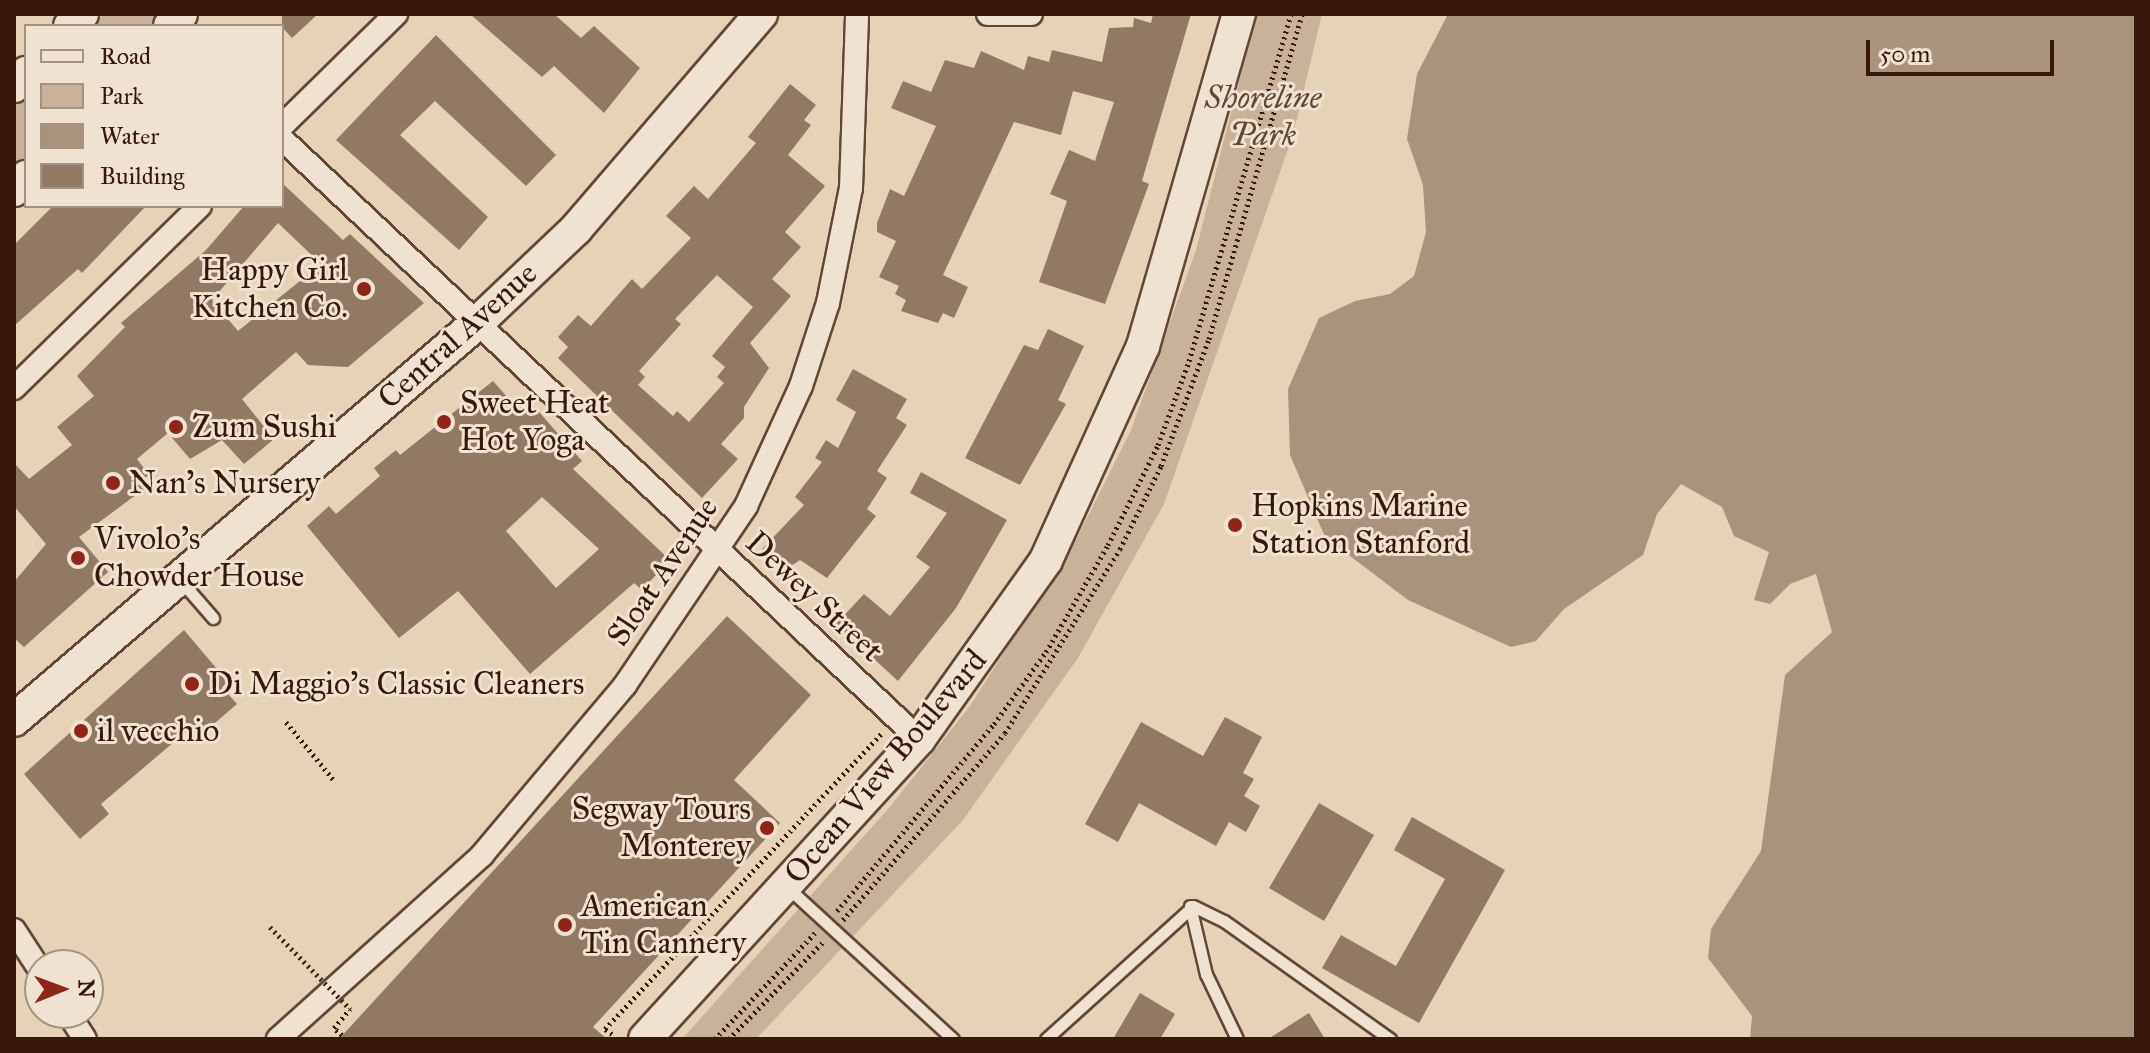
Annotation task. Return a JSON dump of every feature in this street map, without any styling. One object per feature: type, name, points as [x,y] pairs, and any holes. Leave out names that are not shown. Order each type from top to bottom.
[{"type":"main road","name":"Central Avenue","points":[[14,720],[476,324],[607,196],[761,14]]},
{"type":"main road","name":"Ocean View Boulevard","points":[[633,1032],[786,886],[908,729],[1019,604],[1104,443],[1176,247],[1239,14]]},
{"type":"street","points":[[284,124],[396,14]]},
{"type":"street","name":"Sloat Avenue","points":[[278,1039],[482,855],[625,685],[718,552],[775,447],[828,303],[851,188],[857,14]]},
{"type":"street","points":[[988,14],[1031,14]]},
{"type":"street","name":"Dewey Street","points":[[284,141],[908,729]]},
{"type":"street","points":[[14,388],[198,208]]},
{"type":"street","points":[[14,930],[26,949]]},
{"type":"lane","points":[[178,578],[213,618]]},
{"type":"lane","points":[[786,886],[953,1039]]},
{"type":"lane","points":[[1046,1039],[1190,906]]},
{"type":"lane","points":[[1190,906],[1206,974],[1237,1039]]},
{"type":"lane","points":[[1190,906],[1224,921],[1390,1039]]},
{"type":"path","points":[[934,799],[1046,652],[1158,445],[1215,284],[1291,14]]},
{"type":"path","points":[[729,1039],[835,929],[1005,733],[1120,549],[1161,466],[1209,339],[1302,14]]},
{"type":"path","points":[[286,722],[333,779]]},
{"type":"path","points":[[608,1039],[612,1034],[605,1029],[614,1018],[908,729]]},
{"type":"path","points":[[270,927],[350,1009],[334,1028],[342,1035]]},
{"type":"path","points":[[614,1018],[633,1032]]},
{"type":"green space","points":[[103,14],[165,14],[156,24],[93,24]]},
{"type":"green space","name":"Shoreline Park","points":[[1256,14],[1322,14],[1293,135],[1164,504],[1078,658],[963,820],[756,1039],[682,1039],[889,808],[970,706],[1078,536],[1131,430],[1196,250]]},
{"type":"green space","points":[[24,96],[24,162],[14,172],[14,106]]},
{"type":"water","points":[[1448,14],[2136,14],[2136,1039],[1750,1039],[1752,1016],[1708,958],[1711,929],[1761,851],[1785,675],[1832,632],[1816,574],[1790,584],[1770,604],[1754,600],[1769,552],[1734,536],[1722,507],[1681,484],[1657,514],[1643,555],[1564,609],[1536,641],[1511,647],[1408,600],[1325,537],[1290,455],[1288,389],[1319,318],[1355,301],[1390,294],[1414,276],[1426,232],[1423,185],[1407,139],[1417,74]]},
{"type":"building","points":[[282,14],[318,14],[292,38],[282,24]]},
{"type":"building","points":[[470,14],[554,14],[581,38],[594,26],[640,68],[604,113],[554,66],[542,77]]},
{"type":"building","points":[[1153,14],[1191,14],[1142,181],[1149,184],[1105,304],[1039,282],[1067,201],[1050,194],[1069,150],[1095,161],[1114,102],[1073,91],[1061,135],[1014,122],[943,275],[968,287],[954,318],[943,313],[938,323],[901,311],[906,300],[895,294],[899,286],[879,277],[896,241],[877,232],[877,223],[890,189],[904,196],[936,126],[891,108],[903,81],[931,92],[945,60],[974,68],[981,51],[1024,70],[1028,56],[1049,62],[1052,50],[1102,62],[1109,28],[1133,27],[1134,18],[1151,23]]},
{"type":"building","points":[[436,35],[556,155],[526,186],[435,101],[400,135],[488,217],[459,250],[336,140]]},
{"type":"building","points":[[790,84],[816,105],[804,120],[811,125],[788,155],[825,186],[785,232],[801,247],[772,279],[791,296],[750,343],[769,368],[744,407],[744,418],[721,444],[738,459],[702,498],[558,358],[568,347],[558,337],[578,315],[591,326],[632,279],[642,289],[691,238],[666,216],[694,186],[708,199],[756,143],[748,137]],"holes":[[[717,275],[753,307],[712,356],[725,367],[717,377],[724,383],[689,422],[677,411],[673,416],[638,385],[645,377],[639,371],[681,324],[675,319]]]},
{"type":"building","points":[[284,185],[343,240],[350,234],[424,303],[348,367],[308,365],[296,352],[242,399],[274,439],[244,464],[222,440],[190,459],[168,433],[137,459],[149,475],[139,483],[144,489],[79,537],[108,572],[24,647],[14,638],[14,582],[46,544],[14,506],[14,463],[29,479],[72,445],[57,427],[94,396],[77,376],[125,327],[121,323],[206,250],[242,208],[284,208]],"holes":[[[278,223],[321,264],[238,331],[212,300]]]},
{"type":"building","points":[[51,208],[144,208],[82,273],[78,269],[14,326],[14,245]]},
{"type":"building","points":[[1048,329],[1084,346],[1058,400],[1066,404],[1020,485],[965,458],[1024,345],[1038,350]]},
{"type":"building","points":[[853,369],[907,399],[896,418],[907,425],[877,471],[887,478],[867,509],[876,516],[827,578],[800,560],[785,570],[762,549],[804,505],[795,497],[822,462],[815,458],[826,440],[838,448],[856,412],[836,400]]},
{"type":"building","points":[[493,381],[515,406],[525,396],[582,461],[573,469],[670,560],[642,590],[634,583],[530,674],[458,591],[399,638],[307,526],[329,506],[336,514],[380,476],[374,468],[396,450],[400,455]],"holes":[[[542,497],[599,549],[556,588],[506,531]]]},
{"type":"building","points":[[921,472],[1007,520],[956,608],[898,681],[836,624],[864,594],[890,616],[930,567],[916,557],[947,513],[910,493]]},
{"type":"building","name":"American Tin Cannery","points":[[727,616],[811,695],[734,780],[780,823],[593,1027],[607,1039],[339,1039]]},
{"type":"building","points":[[184,630],[228,682],[222,687],[237,704],[202,734],[194,725],[101,804],[109,814],[80,839],[24,774]]},
{"type":"building","points":[[1225,717],[1262,737],[1243,773],[1254,779],[1244,796],[1260,806],[1246,832],[1229,822],[1216,846],[1139,803],[1118,842],[1085,824],[1141,722],[1203,756]]},
{"type":"building","points":[[1319,803],[1374,835],[1324,921],[1269,888]]},
{"type":"building","points":[[1412,817],[1505,870],[1419,1023],[1322,968],[1341,935],[1396,966],[1445,879],[1394,850]]},
{"type":"building","points":[[1140,993],[1175,1014],[1160,1039],[1113,1039]]},
{"type":"building","points":[[1309,1013],[1325,1039],[1268,1039]]},
{"type":"place","name":"Happy Girl Kitchen Co.","points":[[364,289]]},
{"type":"place","name":"Sweet Heat Hot Yoga","points":[[444,422]]},
{"type":"place","name":"Zum Sushi","points":[[176,427]]},
{"type":"place","name":"Nan's Nursery","points":[[113,483]]},
{"type":"place","name":"Hopkins Marine Station Stanford","points":[[1235,525]]},
{"type":"place","name":"Vivolo's Chowder House","points":[[78,558]]},
{"type":"place","name":"Di Maggio's Classic Cleaners","points":[[192,684]]},
{"type":"place","name":"il vecchio","points":[[81,731]]},
{"type":"place","name":"Segway Tours Monterey","points":[[767,828]]},
{"type":"place","name":"American Tin Cannery","points":[[565,925]]}]
